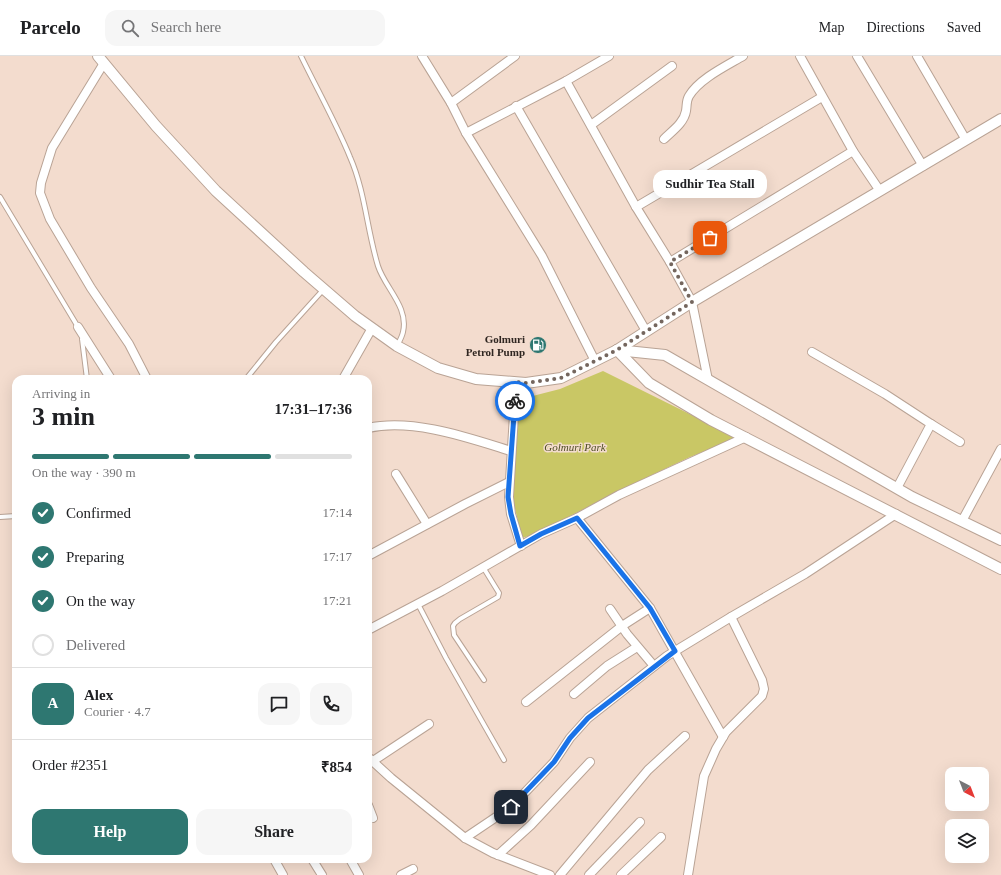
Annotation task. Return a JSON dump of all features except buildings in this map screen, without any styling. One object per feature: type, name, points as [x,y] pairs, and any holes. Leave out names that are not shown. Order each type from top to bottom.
[{"type":"street","points":[[451,103],[515,56]]},
{"type":"street","points":[[466,133],[566,81],[609,56]]},
{"type":"street","points":[[664,139],[681,123],[686,111],[688,97],[694,90],[723,68],[743,56]]},
{"type":"street","points":[[800,56],[853,151],[880,191]]},
{"type":"street","points":[[857,56],[923,166]]},
{"type":"street","points":[[917,56],[966,140]]},
{"type":"street","points":[[425,57],[466,133],[542,256],[595,361]]},
{"type":"street","points":[[145,375],[129,344],[91,288],[50,219],[40,193],[41,183],[52,148],[101,59],[156,126],[216,191],[355,316],[397,346],[438,368],[476,379],[526,383],[561,378],[617,350],[692,302],[1001,119]]},
{"type":"street","points":[[590,125],[672,66]]},
{"type":"street","points":[[566,81],[636,207],[670,262],[692,302],[708,380]]},
{"type":"street","points":[[636,207],[822,97]]},
{"type":"street","points":[[516,106],[646,331]]},
{"type":"street","points":[[670,262],[853,151]]},
{"type":"street","points":[[78,327],[108,375]]},
{"type":"street","points":[[344,375],[372,328]]},
{"type":"street","points":[[617,350],[666,355],[897,488],[1001,540]]},
{"type":"street","points":[[617,350],[649,383],[711,420],[1001,569]]},
{"type":"street","points":[[812,352],[885,394],[960,442]]},
{"type":"street","points":[[516,382],[508,497],[520,546]]},
{"type":"street","points":[[897,488],[931,424]]},
{"type":"street","points":[[372,428],[399,426],[447,432],[511,451]]},
{"type":"street","points":[[372,628],[418,604],[541,534],[577,518],[619,495],[746,438]]},
{"type":"street","points":[[962,521],[1001,449]]},
{"type":"street","points":[[396,474],[427,524]]},
{"type":"street","points":[[372,554],[509,482]]},
{"type":"street","points":[[465,838],[511,807],[554,762],[570,738],[588,718],[654,666],[675,651],[805,574],[896,514]]},
{"type":"street","points":[[577,518],[650,608],[723,737]]},
{"type":"street","points":[[526,702],[622,626],[650,608]]},
{"type":"street","points":[[610,609],[637,648],[654,666]]},
{"type":"street","points":[[688,875],[704,776],[716,749],[726,732],[762,696],[764,689],[762,680],[731,617]]},
{"type":"street","points":[[574,694],[608,666],[637,648]]},
{"type":"street","points":[[372,758],[429,724]]},
{"type":"street","points":[[560,875],[648,770],[685,736]]},
{"type":"street","points":[[372,761],[465,838],[498,855],[550,875]]},
{"type":"street","points":[[498,855],[536,819],[590,762]]},
{"type":"street","points":[[589,875],[640,822]]},
{"type":"street","points":[[621,875],[661,837]]},
{"type":"street","points":[[276,863],[283,875]]},
{"type":"street","points":[[314,863],[322,875]]},
{"type":"street","points":[[352,863],[359,875]]},
{"type":"street","points":[[401,875],[412,869]]},
{"type":"lane","points":[[301,56],[351,157],[363,200],[378,266],[401,308],[405,322],[403,333],[397,346]]},
{"type":"lane","points":[[0,197],[78,327],[84,344],[87,375]]},
{"type":"lane","points":[[249,375],[276,342],[324,289]]},
{"type":"lane","points":[[0,517],[12,516]]},
{"type":"lane","points":[[483,567],[497,588],[499,593],[498,597],[455,623],[453,626],[453,631],[484,680]]},
{"type":"lane","points":[[418,604],[446,658],[504,760]]},
{"type":"green space","name":"Golmuri Park","points":[[603,371],[738,438],[690,457],[535,534],[522,538],[512,496],[517,400],[560,389]]},
{"type":"way so far","points":[[515,401],[516,382],[526,383],[561,378],[617,350],[692,302],[670,262],[710,238]]},
{"type":"place","name":"Sudhir Tea Stall","points":[[710,238]]},
{"type":"place","name":"Golmuri Petrol Pump","points":[[538,345]]},
{"type":"route","points":[[511,807],[554,762],[570,738],[588,718],[666,656],[675,651],[650,608],[577,518],[541,534],[520,546],[508,497],[515,401]]}]
